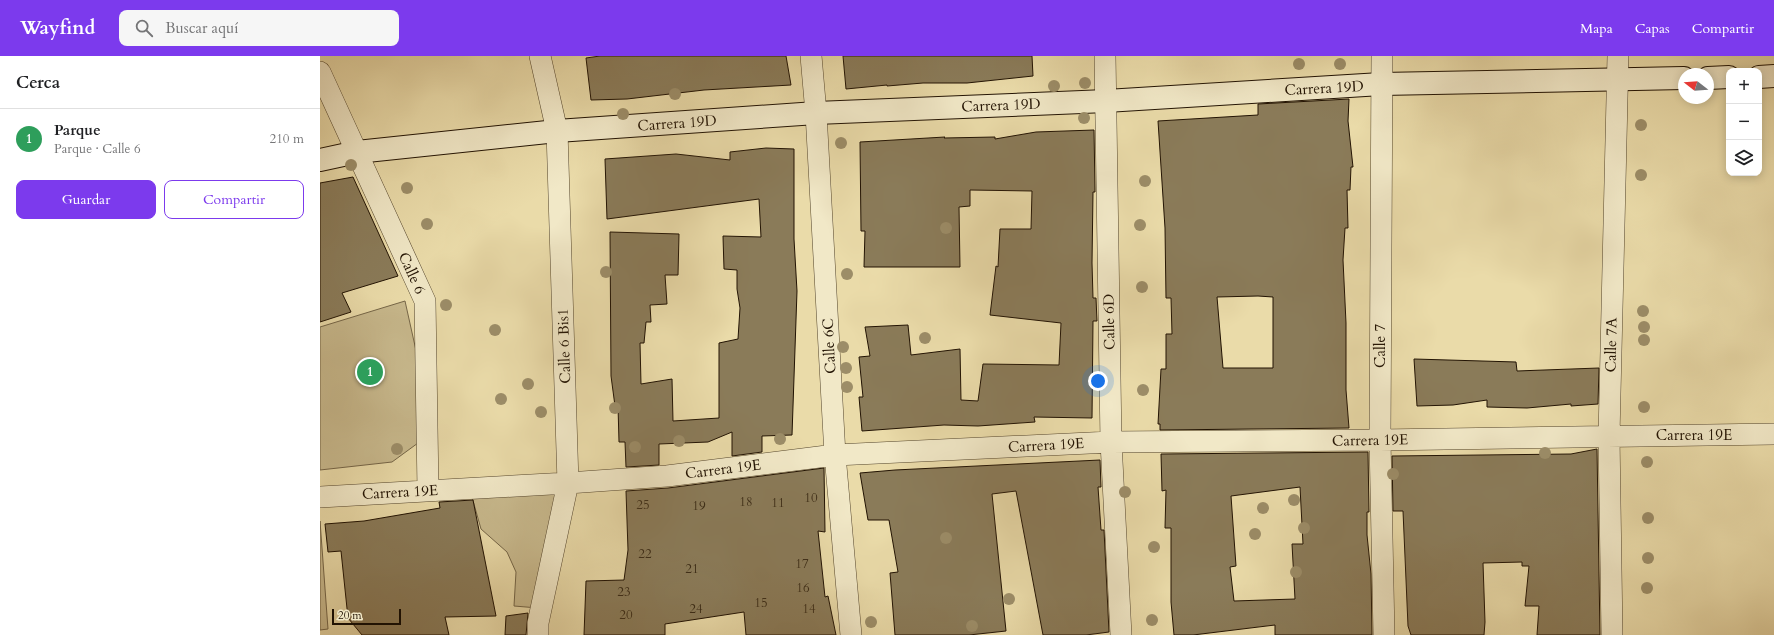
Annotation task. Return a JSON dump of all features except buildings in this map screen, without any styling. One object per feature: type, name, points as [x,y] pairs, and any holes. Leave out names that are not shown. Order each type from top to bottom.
[{"type":"street","name":"Calle 6 Bis1","points":[[538,635],[538,623],[568,483],[558,131],[540,56]]},
{"type":"street","name":"Calle 6C","points":[[810,56],[816,113],[835,455],[851,635]]},
{"type":"street","name":"Calle 6D","points":[[1105,56],[1111,442],[1120,635]]},
{"type":"street","name":"Calle 7","points":[[1382,56],[1380,440],[1384,635]]},
{"type":"street","name":"Calle 7A","points":[[1612,635],[1609,436],[1618,56]]},
{"type":"street","name":"Calle 6","points":[[320,72],[425,301],[428,490]]},
{"type":"street","points":[[1762,77],[1774,76]]},
{"type":"street","points":[[1714,78],[1726,77]]},
{"type":"street","name":"Carrera 19D","points":[[320,160],[357,152],[558,131],[816,113],[1106,101],[1381,84],[1678,78]]},
{"type":"street","name":"Carrera 19E","points":[[320,497],[668,476],[835,455],[1111,442],[1380,440],[1774,434]]},
{"type":"shaded area","points":[[405,301],[431,418],[418,443],[392,462],[320,470],[320,327]]},
{"type":"shaded area","points":[[559,488],[538,608],[514,606],[516,572],[507,552],[481,529],[472,497]]},
{"type":"shaded area","points":[[320,521],[328,629],[320,630]]},
{"type":"place","name":"Parque","points":[[370,372]]}]
